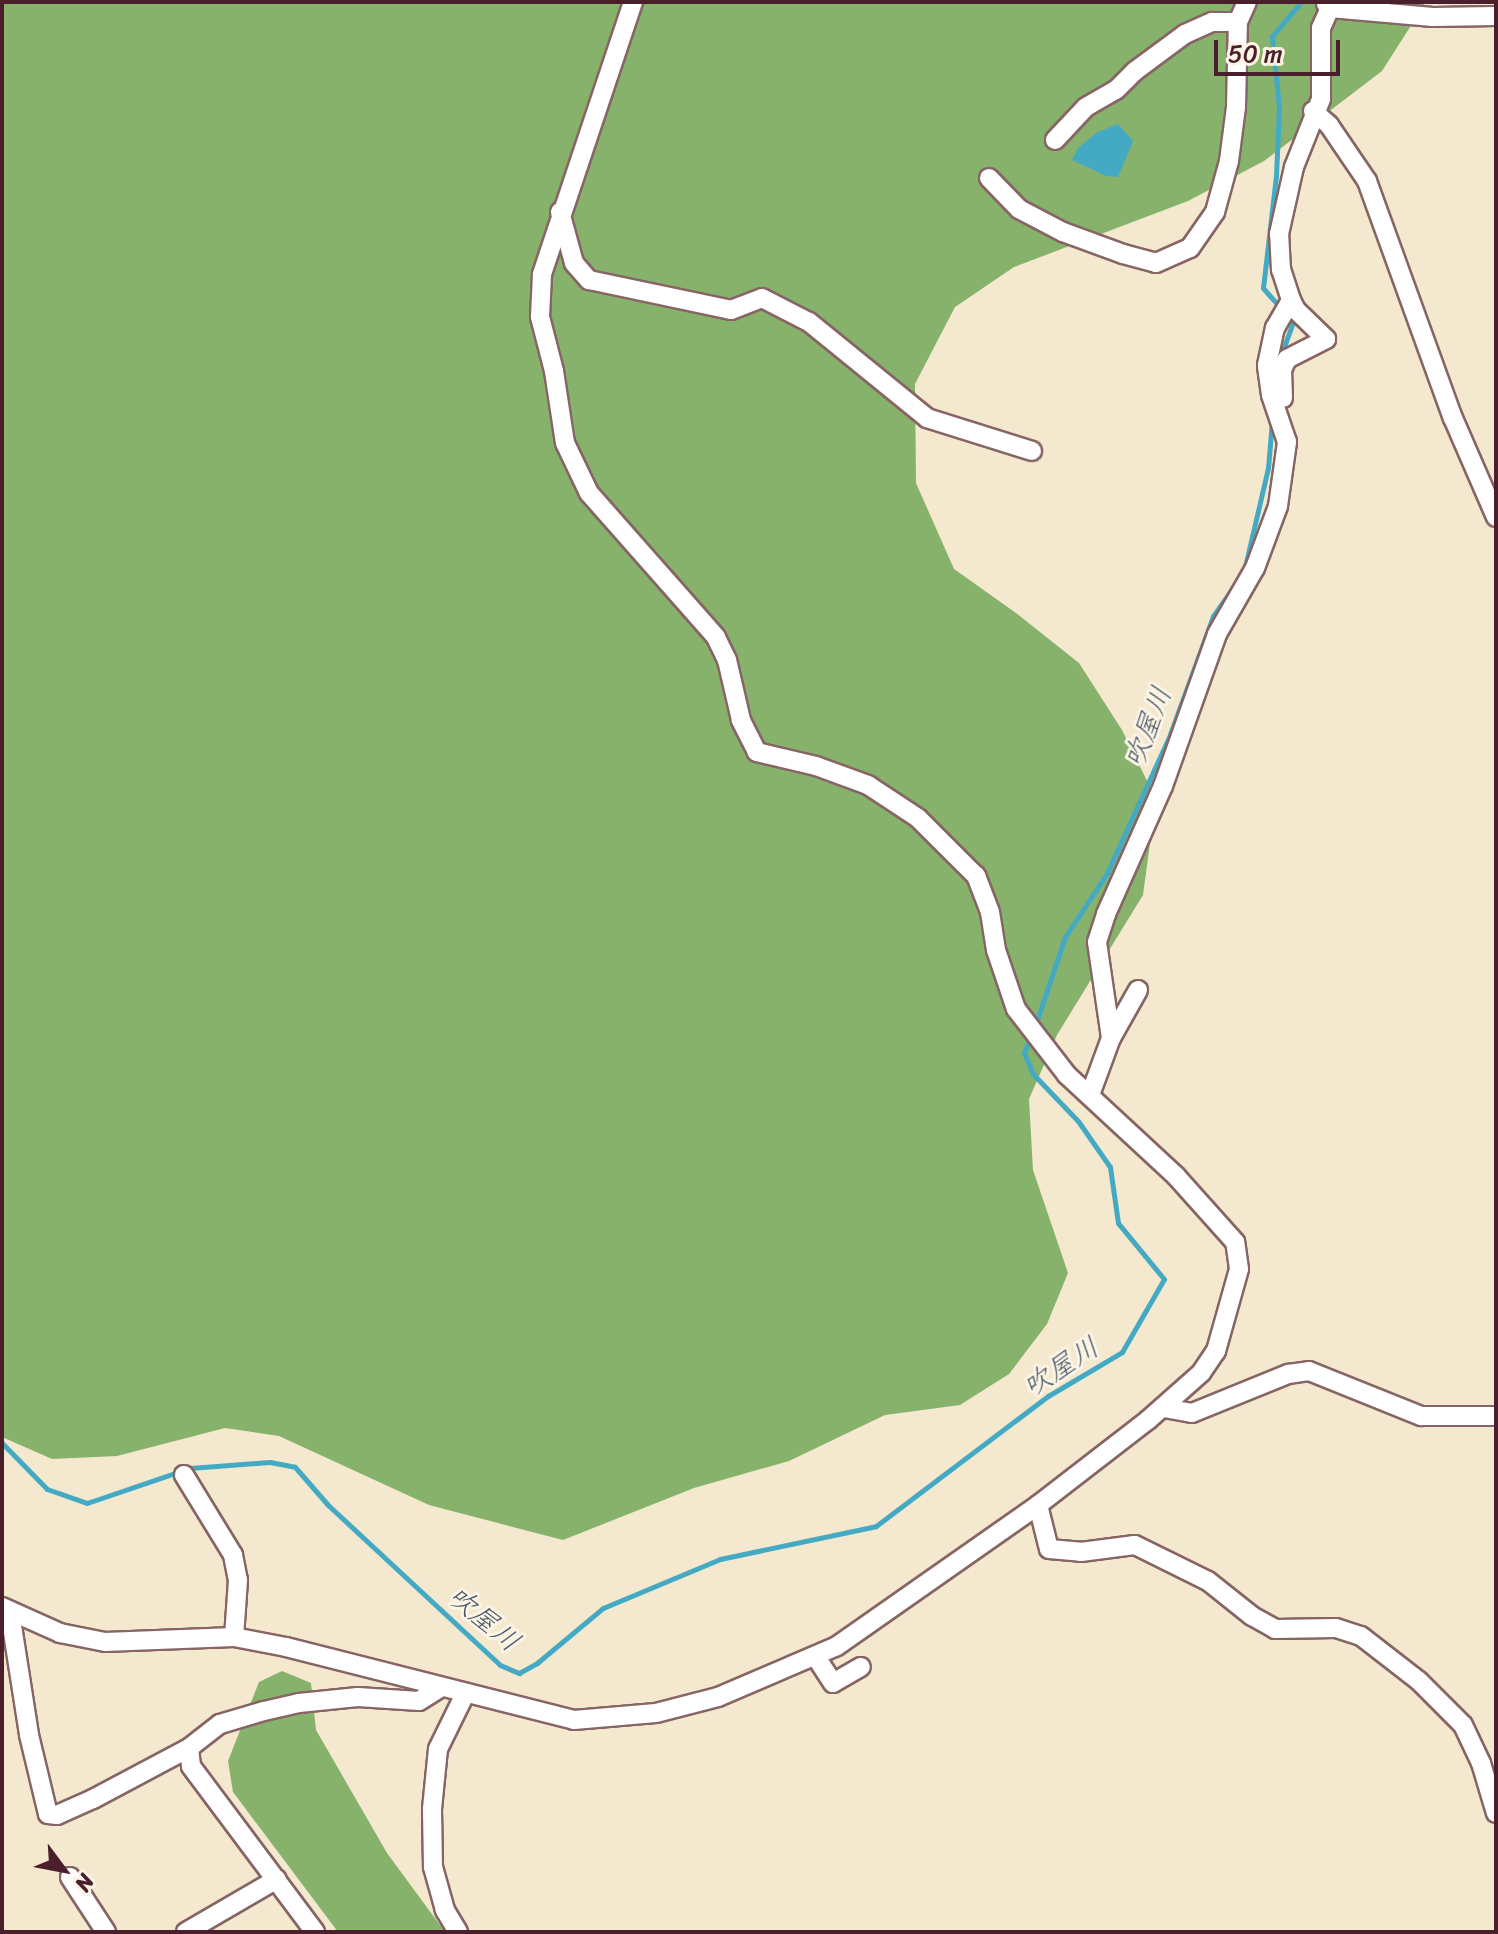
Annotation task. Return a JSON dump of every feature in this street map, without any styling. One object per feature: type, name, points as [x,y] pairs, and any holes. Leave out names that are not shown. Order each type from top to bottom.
[{"type":"street","points":[[6,1610],[60,1633],[105,1642],[234,1637],[371,1667],[440,1688],[574,1720],[610,1719],[718,1697],[816,1657],[917,1592],[1038,1505],[1164,1408],[1201,1373],[1216,1351],[1239,1269],[1235,1242],[1176,1176],[1067,1075],[1016,1009],[996,950],[990,912],[976,876],[918,818],[868,785],[816,766],[757,752],[741,720],[727,660],[716,637],[589,493],[565,443],[554,371],[540,317],[542,274],[560,211],[633,2]]},
{"type":"street","points":[[989,178],[1019,209],[1063,232],[1123,254],[1156,263],[1190,248],[1215,212],[1229,161],[1236,107],[1238,22],[1247,2]]},
{"type":"street","points":[[1283,398],[1282,370],[1287,359],[1317,345],[1326,337],[1296,310],[1279,251],[1281,211],[1313,111],[1321,99],[1321,28],[1327,4],[1400,7],[1433,17],[1496,16]]},
{"type":"street","points":[[1055,140],[1086,107],[1116,90],[1135,71],[1185,34],[1212,22],[1238,22]]},
{"type":"street","points":[[1313,111],[1329,125],[1367,181],[1453,418],[1496,517]]},
{"type":"street","points":[[560,211],[574,263],[589,280],[731,310],[762,298],[809,322],[927,418],[1032,451]]},
{"type":"street","points":[[1111,1038],[1097,942],[1106,914],[1163,786],[1217,634],[1255,568],[1278,506],[1287,442],[1271,395],[1267,365],[1275,328],[1291,300]]},
{"type":"street","points":[[1090,1095],[1111,1038],[1138,990]]},
{"type":"street","points":[[1164,1408],[1192,1413],[1288,1374],[1309,1371],[1421,1416],[1496,1416]]},
{"type":"street","points":[[184,1475],[233,1555],[238,1580],[234,1637]]},
{"type":"street","points":[[1038,1505],[1049,1549],[1081,1552],[1135,1545],[1208,1581],[1252,1616],[1275,1629],[1336,1628],[1361,1636],[1419,1681],[1463,1725],[1481,1763],[1496,1813]]},
{"type":"street","points":[[6,1610],[29,1735],[48,1814],[57,1815],[93,1799],[189,1748],[220,1724],[299,1703],[358,1697],[419,1701],[440,1688]]},
{"type":"street","points":[[816,1657],[833,1683],[861,1667]]},
{"type":"street","points":[[458,1932],[445,1910],[433,1867],[432,1809],[438,1749],[465,1694]]},
{"type":"street","points":[[189,1748],[191,1766],[315,1932]]},
{"type":"street","points":[[70,1877],[106,1932]]},
{"type":"street","points":[[191,1931],[277,1879]]},
{"type":"green space","points":[[2,2],[1426,2],[1382,71],[1264,161],[1188,201],[1014,267],[955,307],[915,384],[916,483],[954,569],[1079,663],[1122,730],[1156,799],[1143,895],[1057,1035],[1029,1099],[1033,1170],[1068,1273],[1047,1324],[1009,1374],[960,1405],[885,1415],[789,1461],[694,1488],[563,1540],[429,1505],[279,1436],[225,1428],[117,1456],[52,1459],[2,1437]]},
{"type":"green space","points":[[282,1671],[311,1683],[316,1730],[387,1853],[445,1932],[338,1932],[233,1792],[228,1761],[259,1682]]},
{"type":"water","points":[[1118,124],[1133,141],[1118,177],[1106,176],[1072,160],[1078,148],[1096,133]]},
{"type":"waterway","name":"吹屋川","points":[[1281,355],[1293,322],[1263,288],[1276,176],[1279,108],[1272,36],[1301,2]]},
{"type":"waterway","name":"吹屋川","points":[[1244,571],[1268,468],[1272,420]]},
{"type":"waterway","name":"吹屋川","points":[[1035,1026],[1065,937],[1107,873],[1169,737],[1213,616],[1239,579]]},
{"type":"waterway","name":"吹屋川","points":[[2,1443],[47,1489],[87,1503],[190,1468],[270,1462],[295,1467],[328,1505],[500,1665],[519,1673],[537,1663],[603,1608],[720,1559],[876,1526],[1048,1396],[1122,1352],[1164,1279],[1118,1223],[1110,1167],[1078,1121],[1033,1074],[1024,1053],[1031,1036]]}]
